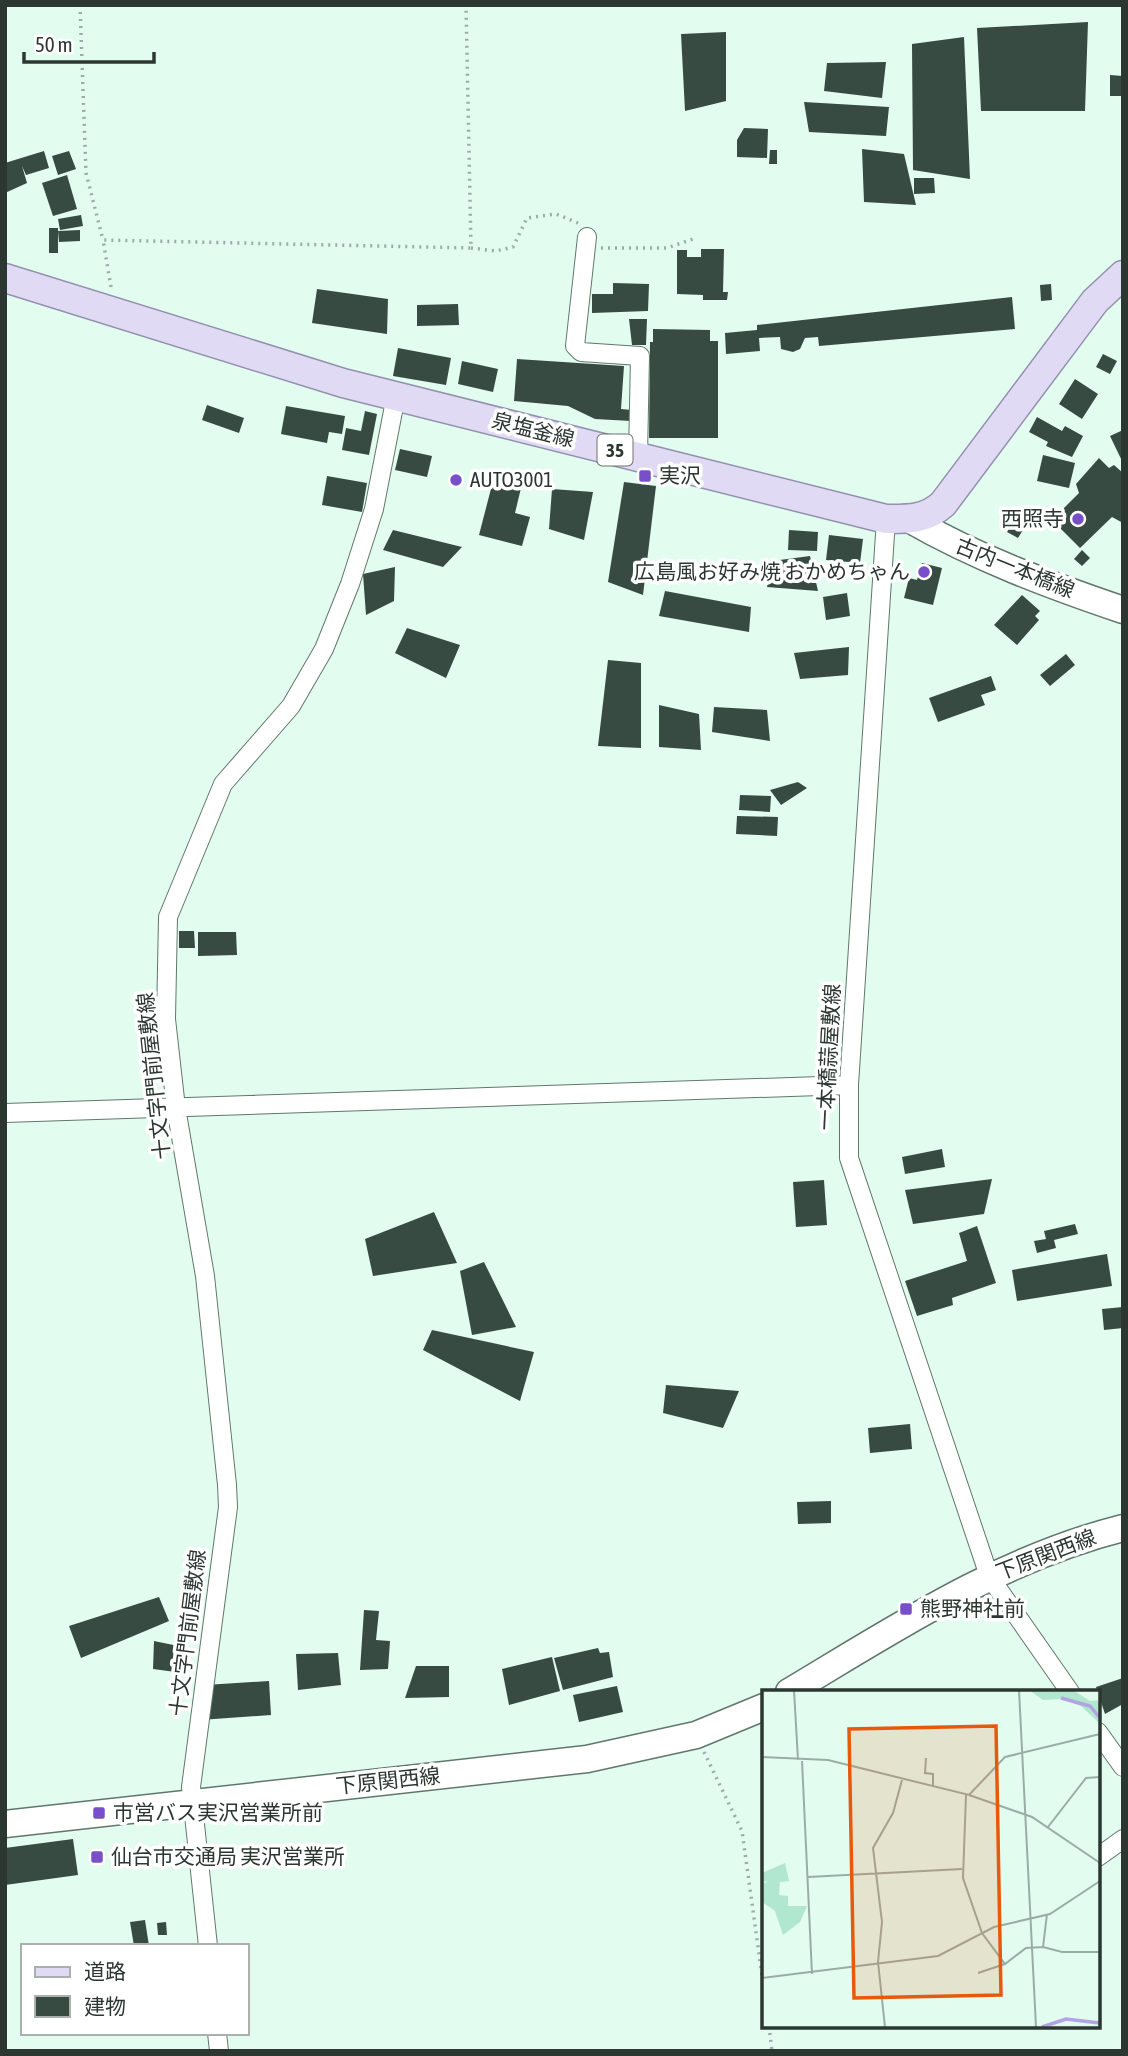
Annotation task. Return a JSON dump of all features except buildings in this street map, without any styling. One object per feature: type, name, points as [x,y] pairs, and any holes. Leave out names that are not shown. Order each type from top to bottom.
[{"type":"main road","points":[[897,519],[932,513],[952,494],[1095,301],[1123,275]]},
{"type":"main road","name":"泉塩釜線","points":[[5,278],[396,396],[897,519]]},
{"type":"street","points":[[587,237],[575,346],[581,352],[640,356],[638,456]]},
{"type":"street","name":"十文字門前屋敷線","points":[[208,1944],[191,1787],[228,1507],[228,1485],[205,1276],[176,1108],[166,1019],[168,917],[223,785],[291,706],[324,649],[350,584],[374,509],[396,396]]},
{"type":"street","name":"古内一本橋線","points":[[897,519],[1029,578],[1123,610]]},
{"type":"street","name":"一本橋蒜屋敷線","points":[[897,519],[849,1085],[849,1158],[989,1576],[1069,1690]]},
{"type":"street","points":[[5,1113],[849,1085]]},
{"type":"street","name":"下原関西線","points":[[792,1690],[989,1576],[1085,1537],[1123,1528]]},
{"type":"street","name":"下原関西線","points":[[5,1824],[587,1759],[696,1735],[762,1708]]},
{"type":"street","points":[[1100,1735],[1123,1767]]},
{"type":"street","points":[[1100,1856],[1123,1839]]},
{"type":"path","points":[[80,5],[86,173],[103,240],[114,312]]},
{"type":"path","points":[[103,240],[471,248],[466,5]]},
{"type":"path","points":[[696,1735],[743,1831],[762,1975]]},
{"type":"path","points":[[769,2028],[772,2051]]},
{"type":"place","name":"実沢","points":[[645,476]]},
{"type":"place","name":"AUTO3001","points":[[456,480]]},
{"type":"place","name":"西照寺","points":[[1078,519]]},
{"type":"place","name":"広島風お好み焼 おかめちゃん","points":[[924,572]]},
{"type":"place","name":"熊野神社前","points":[[906,1609]]},
{"type":"place","name":"市営バス実沢営業所前","points":[[99,1813]]},
{"type":"place","name":"仙台市交通局 実沢営業所","points":[[97,1857]]}]
